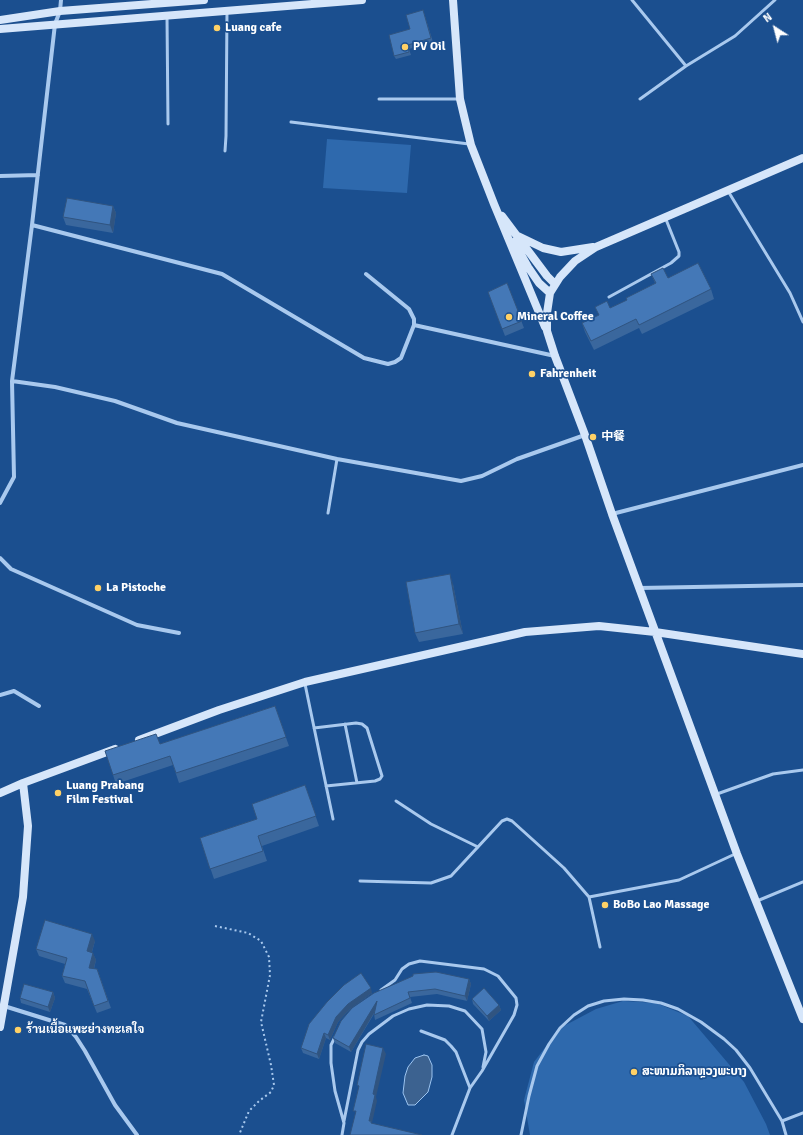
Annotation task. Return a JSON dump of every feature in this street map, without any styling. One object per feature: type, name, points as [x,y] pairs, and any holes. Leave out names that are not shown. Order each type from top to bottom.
[{"type":"street","points":[[0,503],[14,477],[12,381],[32,225],[55,24],[60,11],[61,0]]},
{"type":"street","points":[[0,20],[60,11],[204,0]]},
{"type":"street","points":[[0,29],[362,0]]},
{"type":"street","points":[[453,0],[460,99],[471,144],[494,204],[547,331],[715,795],[803,1020]]},
{"type":"street","points":[[547,331],[547,312],[550,293],[555,284],[575,261],[596,246],[803,158]]},
{"type":"street","points":[[0,176],[38,175]]},
{"type":"street","points":[[494,204],[515,235],[555,284]]},
{"type":"street","points":[[494,204],[528,267],[539,283],[550,293]]},
{"type":"street","points":[[32,225],[222,274],[364,358],[388,364],[395,362],[401,358],[414,325],[414,319],[409,309],[366,274]]},
{"type":"street","points":[[515,235],[543,248],[561,252],[596,246]]},
{"type":"street","points":[[414,325],[555,356]]},
{"type":"street","points":[[12,381],[55,387],[115,401],[177,423],[337,459],[461,481],[482,476],[517,459],[585,435]]},
{"type":"street","points":[[612,514],[803,465]]},
{"type":"street","points":[[0,558],[11,569],[137,625],[179,633]]},
{"type":"street","points":[[639,588],[803,585]]},
{"type":"street","points":[[0,793],[219,710],[305,682],[525,632],[599,626],[655,632],[803,654]]},
{"type":"street","points":[[0,695],[14,691],[39,706]]},
{"type":"street","points":[[0,1027],[23,897],[28,826],[23,783]]},
{"type":"street","points":[[4,1006],[65,1025],[76,1037],[115,1104],[137,1135]]},
{"type":"lane","points":[[632,0],[686,66]]},
{"type":"lane","points":[[640,99],[686,66],[734,36],[775,0]]},
{"type":"lane","points":[[225,151],[227,11]]},
{"type":"lane","points":[[167,15],[168,124]]},
{"type":"lane","points":[[379,99],[460,99]]},
{"type":"lane","points":[[290,122],[471,144]]},
{"type":"lane","points":[[728,191],[790,293],[803,322]]},
{"type":"lane","points":[[609,297],[671,263],[679,256],[679,252],[665,217]]},
{"type":"lane","points":[[328,513],[337,459]]},
{"type":"lane","points":[[305,682],[333,819]]},
{"type":"lane","points":[[314,728],[356,723],[362,724],[367,728],[382,776],[380,779],[375,781],[326,786]]},
{"type":"lane","points":[[345,724],[357,783]]},
{"type":"lane","points":[[715,795],[773,774],[803,770]]},
{"type":"lane","points":[[396,801],[431,824],[478,847]]},
{"type":"lane","points":[[360,881],[431,883],[451,876],[502,821],[507,819],[512,821],[564,868],[589,897],[600,947]]},
{"type":"lane","points":[[589,897],[679,880],[737,854]]},
{"type":"lane","points":[[756,901],[803,882]]},
{"type":"lane","points":[[376,994],[395,980],[402,969],[409,964],[420,961],[484,969],[498,976],[516,998],[517,1005],[514,1015],[482,1071],[470,1088],[452,1135]]},
{"type":"lane","points":[[521,1135],[529,1096],[538,1066],[549,1044],[560,1028],[574,1015],[588,1006],[604,1001],[624,999],[661,1003],[678,1009],[701,1022],[724,1039],[736,1050],[750,1068],[782,1121],[786,1135]]},
{"type":"lane","points":[[342,1135],[358,1050],[362,1042],[369,1034],[393,1016],[409,1009],[427,1005],[449,1006],[465,1011],[482,1029],[486,1052],[482,1071]]},
{"type":"lane","points":[[337,1031],[331,1045],[331,1063],[335,1091],[344,1123]]},
{"type":"lane","points":[[421,1031],[445,1040],[451,1046],[456,1052],[470,1088]]},
{"type":"lane","points":[[782,1121],[803,1113]]},
{"type":"path","points":[[215,926],[248,933],[261,941],[269,957],[270,975],[261,1022],[272,1065],[274,1085],[271,1092],[259,1101],[250,1111],[239,1135]]},
{"type":"shaded area","points":[[327,139],[411,145],[407,193],[323,188]]},
{"type":"shaded area","name":"ສະໜາມກິລາຫຼວງພະບາງ","points":[[623,1001],[656,1003],[688,1016],[744,1082],[766,1124],[770,1135],[530,1135],[524,1100],[534,1062],[560,1028],[596,1009]]},
{"type":"shaded area","points":[[424,1055],[428,1056],[432,1065],[432,1077],[428,1092],[415,1105],[408,1105],[403,1093],[405,1076],[408,1067],[415,1058]]},
{"type":"building","points":[[423,10],[431,38],[408,45],[409,52],[394,56],[389,35],[410,29],[406,15]]},
{"type":"building","points":[[67,198],[113,206],[110,225],[63,217]]},
{"type":"building","points":[[698,263],[711,289],[639,325],[636,319],[591,341],[582,323],[599,315],[595,307],[607,301],[610,308],[627,300],[626,298],[656,283],[651,274],[663,268],[668,278]]},
{"type":"building","points":[[507,283],[522,321],[502,329],[488,292]]},
{"type":"building","points":[[450,574],[459,624],[415,633],[406,582]]},
{"type":"building","points":[[275,706],[286,737],[176,773],[170,756],[113,775],[105,751],[156,734],[160,744]]},
{"type":"building","points":[[305,785],[316,816],[258,836],[263,851],[210,869],[200,838],[257,819],[252,804]]},
{"type":"building","points":[[45,920],[92,934],[87,951],[93,953],[89,968],[97,969],[108,1001],[94,1006],[85,981],[62,976],[67,958],[36,949]]},
{"type":"building","points":[[436,972],[469,979],[465,996],[435,989],[408,992],[410,998],[374,1015],[377,1001],[349,1047],[333,1038],[341,1021],[352,1008],[374,993],[413,976],[413,974]]},
{"type":"building","points":[[361,973],[371,988],[348,1004],[336,1017],[328,1035],[324,1033],[317,1054],[301,1048],[309,1024],[327,1002],[344,985]]},
{"type":"building","points":[[24,984],[53,992],[48,1007],[20,998]]},
{"type":"building","points":[[484,988],[499,1005],[487,1016],[472,999]]},
{"type":"building","points":[[366,1044],[383,1048],[369,1121],[371,1121],[371,1123],[422,1135],[350,1135],[356,1111],[353,1111],[359,1086],[357,1085]]},
{"type":"place","name":"Luang cafe","points":[[217,28]]},
{"type":"place","name":"PV Oil","points":[[405,47]]},
{"type":"place","name":"Mineral Coffee","points":[[509,317]]},
{"type":"place","name":"Fahrenheit","points":[[532,374]]},
{"type":"place","name":"中餐","points":[[593,437]]},
{"type":"place","name":"La Pistoche","points":[[98,588]]},
{"type":"place","name":"Luang Prabang Film Festival","points":[[58,793]]},
{"type":"place","name":"BoBo Lao Massage","points":[[605,905]]},
{"type":"place","name":"ร้านเนื้อแพะย่างทะเลใจ","points":[[18,1030]]},
{"type":"place","name":"ສະໜາມກິລາຫຼວງພະບາງ","points":[[634,1072]]}]
